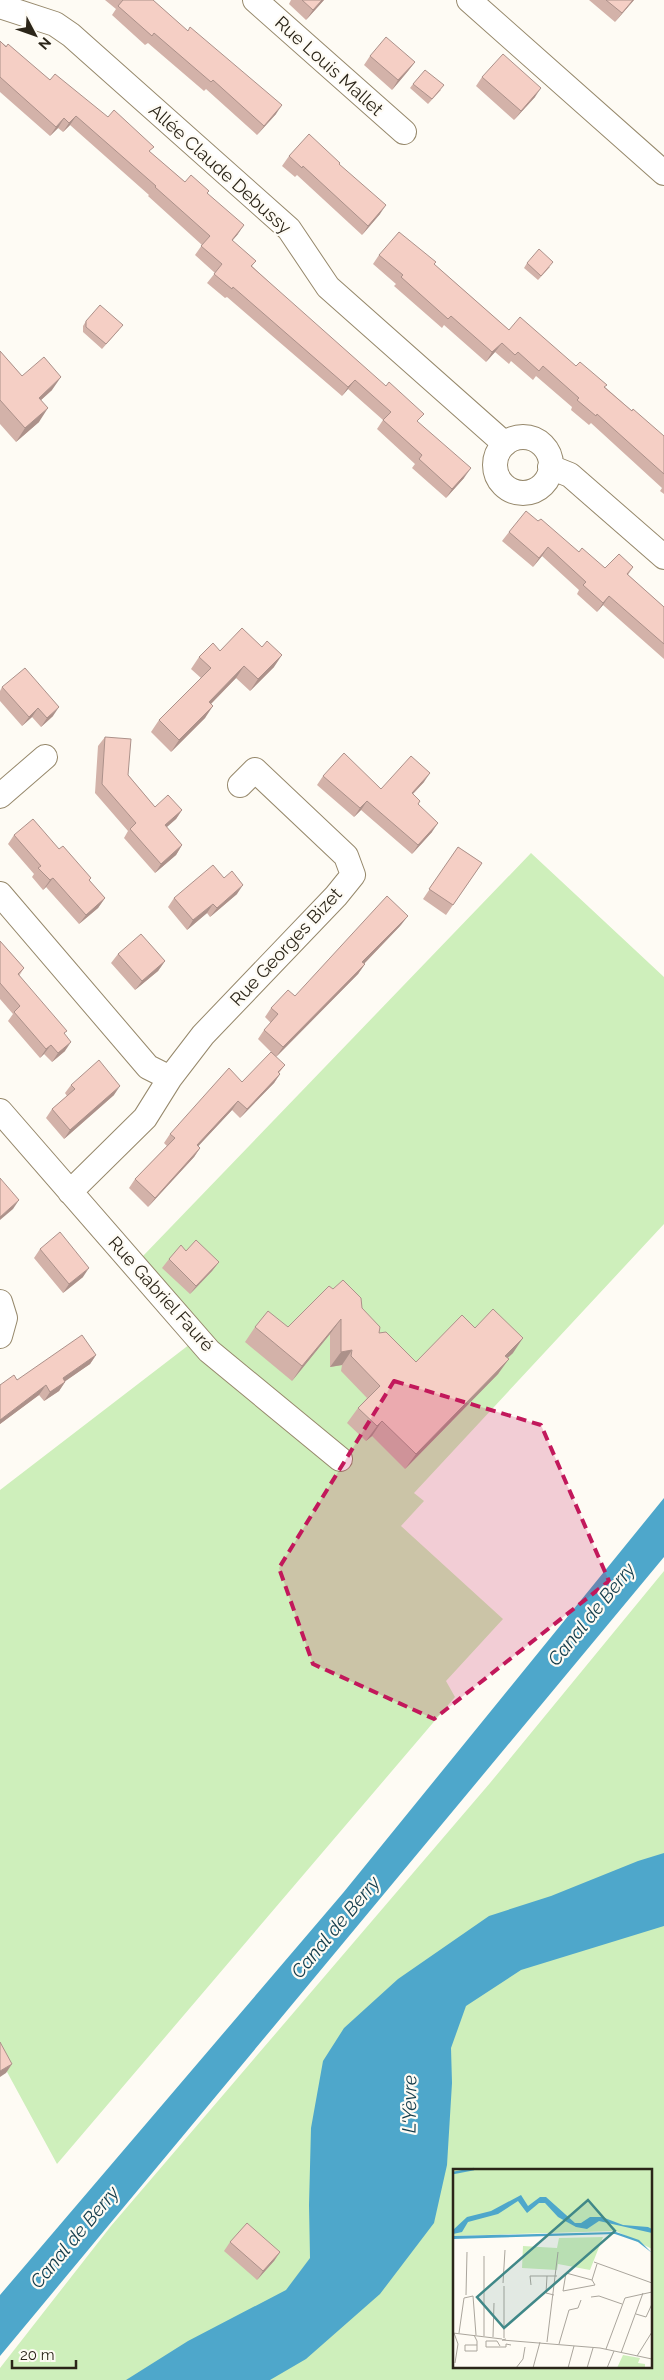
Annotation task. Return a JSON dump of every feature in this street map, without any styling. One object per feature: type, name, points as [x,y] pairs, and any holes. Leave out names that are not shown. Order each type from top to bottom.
[{"type":"street","name":"Rue Louis Mallet","points":[[255,0],[404,132]]},
{"type":"street","points":[[469,0],[664,173]]},
{"type":"street","name":"Allée Claude Debussy","points":[[0,6],[55,24],[71,35],[288,229],[328,287],[505,444]]},
{"type":"street","points":[[521,437],[533,439],[547,451],[550,467],[549,476],[540,486],[527,492],[515,493],[505,487],[496,476],[494,466],[496,456],[505,444],[521,437]]},
{"type":"street","points":[[550,467],[570,475],[664,557]]},
{"type":"street","points":[[0,796],[45,757]]},
{"type":"street","name":"Rue Georges Bizet","points":[[70,1192],[145,1118],[170,1078],[203,1035],[336,896],[353,875],[346,856],[254,770],[240,785]]},
{"type":"street","points":[[0,894],[148,1067],[170,1078]]},
{"type":"street","name":"Rue Gabriel Fauré","points":[[0,1111],[210,1351],[340,1459]]},
{"type":"street","points":[[0,1302],[5,1318],[0,1336]]},
{"type":"highlighted area","points":[[394,1381],[541,1425],[609,1581],[434,1719],[313,1664],[279,1568]]},
{"type":"green space","points":[[531,853],[664,977],[664,1224],[414,1493],[424,1501],[401,1526],[503,1619],[446,1681],[455,1697],[57,2164],[0,2059],[0,1490],[207,1331],[143,1256]]},
{"type":"green space","points":[[664,1571],[664,2380],[0,2380],[0,2368],[111,2226],[490,1783]]},
{"type":"water","name":"Canal de Berry","points":[[664,1498],[664,1557],[0,2356],[0,2295],[343,1893]]},
{"type":"water","name":"L'Yèvre","points":[[664,1853],[664,1926],[521,1970],[466,2006],[451,2048],[452,2083],[447,2165],[434,2223],[380,2294],[306,2359],[270,2380],[126,2380],[188,2341],[286,2290],[310,2258],[311,2128],[323,2061],[344,2028],[398,1979],[489,1916],[551,1896],[638,1861]]},
{"type":"building","points":[[123,0],[153,0],[188,31],[190,27],[282,105],[264,126],[213,80],[211,82],[154,33],[152,36],[118,6]]},
{"type":"building","points":[[302,0],[322,0],[313,10]]},
{"type":"building","points":[[606,0],[633,0],[622,13]]},
{"type":"building","points":[[386,37],[415,62],[398,80],[370,56]]},
{"type":"building","points":[[0,41],[6,47],[8,44],[50,80],[55,74],[108,117],[114,110],[154,147],[149,151],[185,182],[191,175],[209,191],[207,193],[244,225],[232,240],[256,261],[251,266],[386,386],[389,382],[424,414],[417,421],[471,468],[452,489],[419,459],[422,455],[383,420],[391,412],[355,380],[348,387],[233,287],[232,289],[214,274],[222,264],[201,246],[210,236],[156,186],[76,116],[69,123],[64,118],[56,127],[0,77]]},
{"type":"building","points":[[503,54],[541,88],[521,111],[482,77]]},
{"type":"building","points":[[425,70],[444,85],[432,99],[413,84]]},
{"type":"building","points":[[309,134],[339,164],[386,205],[368,226],[303,166],[302,168],[289,156]]},
{"type":"building","points":[[399,232],[436,262],[434,264],[509,330],[520,317],[576,366],[580,362],[607,385],[604,387],[664,436],[664,474],[597,414],[596,416],[577,400],[579,398],[543,366],[539,371],[518,352],[515,355],[502,343],[492,352],[451,316],[448,319],[401,277],[403,275],[379,255]]},
{"type":"building","points":[[539,249],[553,262],[541,276],[527,263]]},
{"type":"building","points":[[100,305],[123,325],[106,344],[86,327],[86,321]]},
{"type":"building","points":[[0,351],[22,376],[44,357],[61,377],[39,398],[48,408],[25,428],[0,400]]},
{"type":"building","points":[[526,511],[538,521],[541,519],[579,552],[582,548],[605,568],[619,554],[633,567],[627,574],[664,607],[664,644],[609,596],[603,603],[583,585],[586,582],[548,547],[539,558],[509,532]]},
{"type":"building","points":[[242,628],[262,647],[267,641],[282,655],[258,679],[244,666],[209,702],[213,706],[179,740],[159,720],[211,668],[199,657],[213,643],[220,651]]},
{"type":"building","points":[[25,668],[59,707],[47,718],[38,708],[29,717],[2,687]]},
{"type":"building","points":[[105,737],[131,739],[128,775],[155,807],[168,795],[182,810],[165,825],[182,845],[161,864],[130,829],[136,823],[102,784]]},
{"type":"building","points":[[344,753],[381,789],[411,756],[430,773],[412,793],[420,801],[418,804],[438,823],[418,845],[367,801],[360,808],[323,776]]},
{"type":"building","points":[[33,819],[59,849],[63,846],[91,878],[89,880],[105,898],[86,915],[53,878],[50,880],[38,868],[41,866],[14,835]]},
{"type":"building","points":[[458,847],[482,863],[453,905],[429,889]]},
{"type":"building","points":[[213,865],[224,878],[232,871],[243,885],[217,908],[213,904],[193,920],[174,898]]},
{"type":"building","points":[[387,896],[408,916],[362,962],[365,964],[283,1047],[264,1030],[278,1014],[271,1008],[288,990],[295,996]]},
{"type":"building","points":[[141,934],[165,961],[142,981],[118,954]]},
{"type":"building","points":[[0,941],[24,968],[18,974],[67,1031],[64,1033],[71,1042],[58,1053],[51,1045],[46,1049],[14,1012],[20,1006],[0,983]]},
{"type":"building","points":[[271,1052],[285,1065],[278,1072],[280,1074],[247,1109],[238,1101],[197,1145],[200,1148],[155,1198],[135,1179],[175,1138],[170,1134],[229,1068],[242,1082]]},
{"type":"building","points":[[99,1060],[120,1086],[70,1130],[52,1109],[75,1089],[71,1085]]},
{"type":"building","points":[[0,1178],[19,1200],[0,1217]]},
{"type":"building","points":[[60,1232],[89,1268],[69,1284],[40,1249]]},
{"type":"building","points":[[196,1240],[219,1262],[196,1286],[169,1259],[181,1245],[186,1251]]},
{"type":"building","points":[[343,1280],[361,1298],[362,1308],[380,1327],[379,1333],[386,1332],[416,1362],[462,1315],[475,1328],[493,1309],[523,1338],[505,1356],[509,1359],[416,1454],[382,1421],[377,1426],[358,1408],[380,1386],[351,1356],[352,1350],[341,1352],[341,1319],[302,1366],[255,1327],[268,1311],[288,1327],[329,1286],[333,1289]]},
{"type":"building","points":[[82,1335],[96,1355],[63,1378],[65,1382],[50,1392],[46,1385],[0,1420],[0,1385],[14,1375],[17,1380]]},
{"type":"building","points":[[0,2042],[12,2064],[0,2071]]},
{"type":"building","points":[[247,2223],[280,2252],[263,2271],[230,2242]]}]
